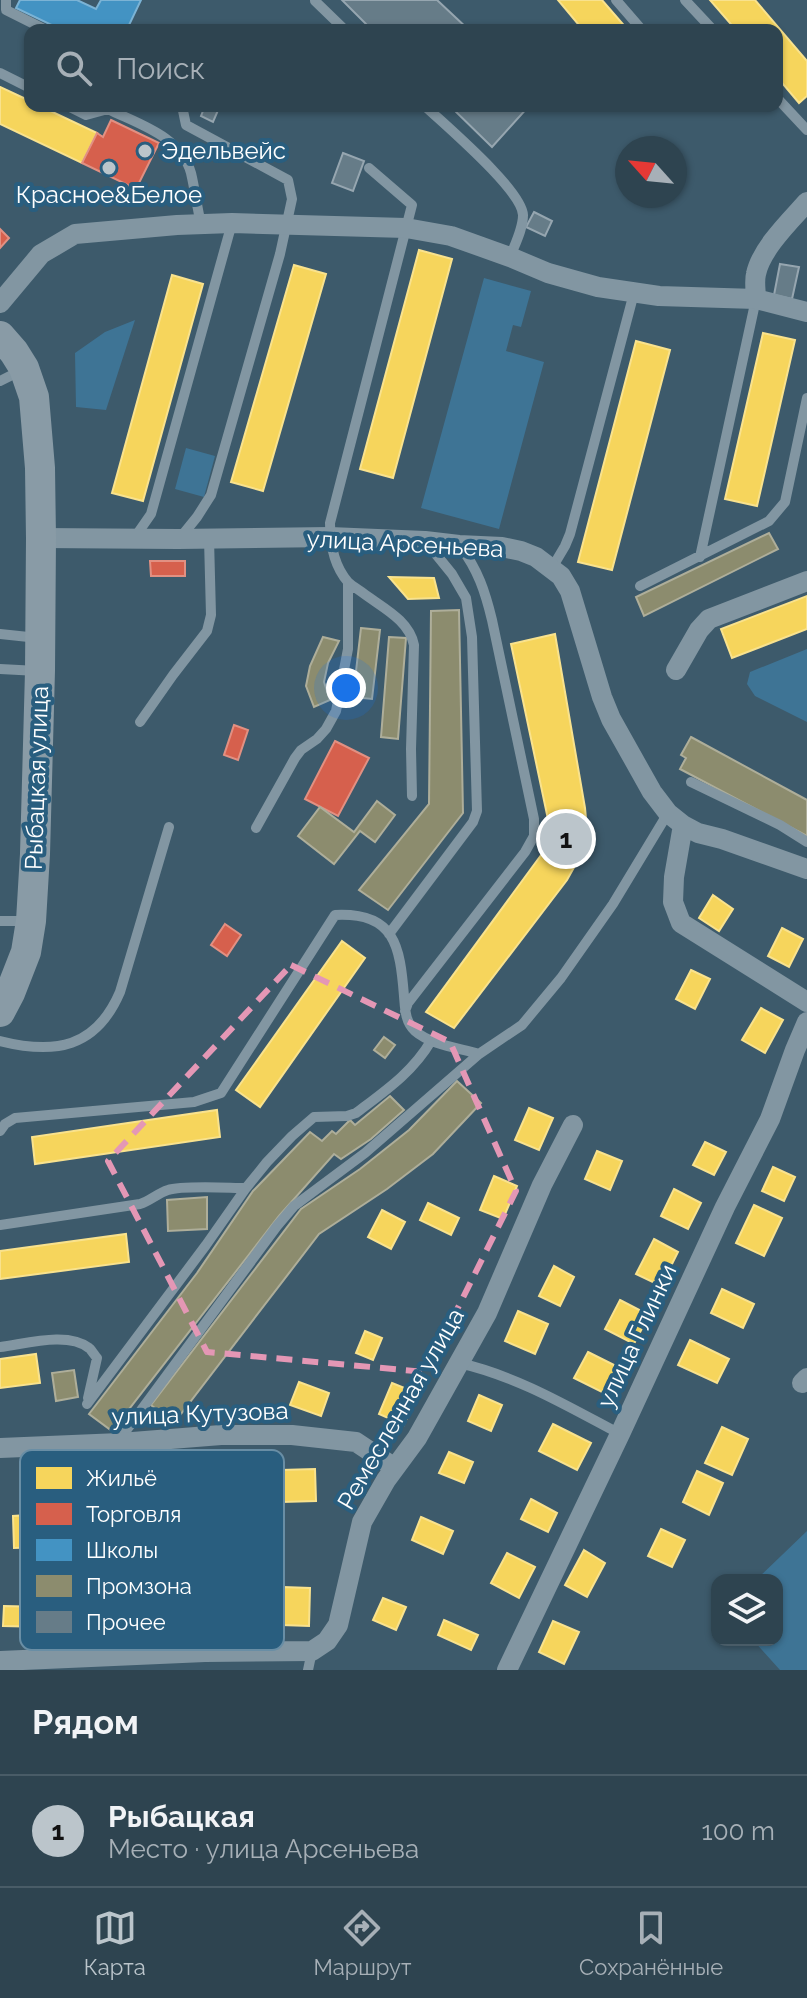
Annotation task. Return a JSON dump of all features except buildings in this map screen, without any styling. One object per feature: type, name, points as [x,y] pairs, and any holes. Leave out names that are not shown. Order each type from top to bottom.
[{"type":"main road","points":[[0,336],[14,352],[12,374],[34,397],[40,468],[41,538]]},
{"type":"main road","name":"Рыбацкая улица","points":[[0,1012],[26,952],[31,921],[40,671],[41,538]]},
{"type":"street","points":[[756,299],[756,274],[761,259],[807,202]]},
{"type":"street","points":[[0,303],[41,254],[75,234],[232,223],[406,228],[451,236],[548,273],[598,287],[659,296],[756,299],[807,312]]},
{"type":"street","name":"улица Арсеньева","points":[[41,538],[330,537],[425,541],[521,551],[552,568]]},
{"type":"street","points":[[552,568],[570,591],[611,719],[652,792],[676,819],[698,833],[807,869]]},
{"type":"street","points":[[676,670],[699,630],[709,619],[807,581]]},
{"type":"street","points":[[676,819],[673,902],[681,923],[807,1002]]},
{"type":"street","name":"улица Глинки","points":[[507,1670],[725,1207],[770,1119],[807,1022]]},
{"type":"street","name":"Ремесленная улица","points":[[0,1661],[205,1652],[310,1661],[338,1625],[362,1522],[417,1438],[487,1313],[542,1185],[573,1125]]},
{"type":"street","name":"улица Кутузова","points":[[0,1448],[221,1435],[292,1435],[356,1442],[395,1468]]},
{"type":"lane","points":[[6,0],[6,10],[34,24]]},
{"type":"lane","points":[[616,0],[637,24]]},
{"type":"lane","points":[[685,0],[707,24]]},
{"type":"lane","points":[[315,1],[339,24]]},
{"type":"lane","points":[[0,73],[24,85]]},
{"type":"lane","points":[[783,104],[807,130]]},
{"type":"lane","points":[[114,112],[167,138],[184,157],[191,173],[201,224]]},
{"type":"lane","points":[[178,539],[211,495],[280,254],[292,199],[288,180],[186,125],[183,112]]},
{"type":"lane","points":[[431,112],[504,182],[521,206],[521,226],[510,257]]},
{"type":"lane","points":[[369,168],[412,205],[330,523],[330,537],[336,561],[348,582],[404,623],[412,634],[412,796]]},
{"type":"lane","points":[[134,539],[151,514],[232,223]]},
{"type":"lane","points":[[552,568],[570,534],[634,293]]},
{"type":"lane","points":[[700,557],[756,299]]},
{"type":"lane","points":[[640,586],[769,521],[785,502],[807,398]]},
{"type":"lane","points":[[140,722],[207,631],[211,615],[209,539]]},
{"type":"lane","points":[[389,934],[473,822],[477,811],[472,637],[466,598],[452,574],[425,541]]},
{"type":"lane","points":[[405,1011],[408,1003],[508,876],[534,836],[534,819],[492,620],[475,567],[459,545]]},
{"type":"lane","points":[[256,828],[295,758],[326,729],[336,711],[348,649],[348,582]]},
{"type":"lane","points":[[0,634],[40,638]]},
{"type":"lane","points":[[0,669],[40,671]]},
{"type":"lane","points":[[691,782],[780,825],[807,842]]},
{"type":"lane","points":[[120,1443],[134,1419],[294,1206],[365,1153],[479,1054],[522,1025],[561,978],[676,819]]},
{"type":"lane","points":[[0,1041],[26,1047],[69,1043],[93,1031],[105,1019],[120,992],[169,827]]},
{"type":"lane","points":[[0,1131],[15,1118],[194,1102],[221,1093],[335,915],[365,916],[378,923],[396,943],[402,966],[405,1011],[414,1030],[431,1041],[479,1054]]},
{"type":"lane","points":[[0,921],[31,921]]},
{"type":"lane","points":[[0,1347],[63,1338],[89,1348],[97,1358],[87,1404],[246,1188],[292,1136],[314,1117],[356,1113],[407,1074],[431,1041]]},
{"type":"lane","points":[[0,1225],[140,1204],[171,1188],[246,1188]]},
{"type":"lane","points":[[459,1363],[531,1388],[620,1434]]},
{"type":"highlighted area","points":[[291,965],[450,1042],[516,1191],[426,1372],[207,1352],[108,1161]]},
{"type":"shaded area","points":[[484,278],[531,291],[521,327],[513,325],[506,351],[544,362],[499,529],[421,508]]},
{"type":"shaded area","points":[[135,320],[106,410],[76,407],[75,353],[105,332]]},
{"type":"shaded area","points":[[186,448],[215,456],[204,497],[175,489]]},
{"type":"shaded area","points":[[807,649],[807,722],[755,696],[747,684],[750,672]]},
{"type":"shaded area","points":[[807,1531],[807,1670],[780,1670],[758,1646],[783,1646],[783,1574],[762,1574]]},
{"type":"place","name":"Эдельвейс","points":[[145,151]]},
{"type":"place","name":"Красное&Белое","points":[[109,168]]},
{"type":"place","name":"Рыбацкая","points":[[566,839]]}]
